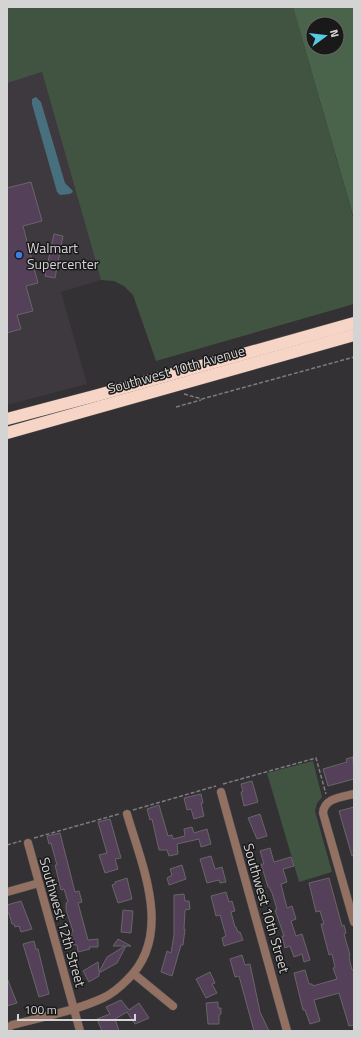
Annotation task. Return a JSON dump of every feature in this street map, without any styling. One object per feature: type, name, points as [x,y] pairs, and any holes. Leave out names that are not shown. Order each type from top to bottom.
[{"type":"highway","name":"Southwest 10th Avenue","points":[[7,419],[98,395],[354,322]]},
{"type":"highway","name":"Southwest 10th Avenue","points":[[7,433],[354,335]]},
{"type":"street","name":"Southwest 10th Street","points":[[221,792],[287,1031]]},
{"type":"street","points":[[354,794],[326,804],[324,817],[354,922]]},
{"type":"street","points":[[7,1028],[12,1025],[104,998],[134,974],[143,958],[150,940],[152,901],[126,813]]},
{"type":"street","name":"Southwest 12th Street","points":[[26,841],[39,882],[80,1031]]},
{"type":"street","points":[[7,892],[39,882]]},
{"type":"street","points":[[134,974],[173,1006]]},
{"type":"path","points":[[176,407],[354,357]]},
{"type":"path","points":[[180,393],[202,399]]},
{"type":"path","points":[[7,845],[126,813],[316,758],[326,804]]},
{"type":"shaded area","points":[[42,72],[101,280],[61,292],[87,384],[7,405],[7,82]]},
{"type":"green space","points":[[7,7],[293,7],[305,49],[305,56],[307,56],[354,220],[354,304],[156,361],[133,295],[124,286],[114,281],[101,280],[42,72],[7,83]]},
{"type":"green space","points":[[293,7],[354,7],[354,219],[307,56],[345,56],[345,16],[305,16],[305,49]]},
{"type":"green space","points":[[313,761],[322,797],[317,803],[315,811],[332,872],[299,882],[267,773]]},
{"type":"water","points":[[36,97],[41,102],[65,183],[73,192],[70,194],[60,195],[57,192],[32,104],[32,99]]},
{"type":"building","name":"Walmart Supercenter","points":[[31,182],[42,221],[23,226],[38,283],[26,286],[33,311],[17,315],[21,329],[7,333],[7,188]]},
{"type":"building","points":[[54,234],[63,236],[55,278],[45,276]]},
{"type":"building","points":[[353,757],[354,779],[328,786],[323,769],[347,762],[346,759]]},
{"type":"building","points":[[252,781],[258,802],[244,806],[241,784]]},
{"type":"building","points":[[201,794],[203,803],[201,803],[204,816],[194,819],[191,809],[187,810],[184,798]]},
{"type":"building","points":[[159,805],[168,836],[172,835],[173,839],[185,836],[184,829],[192,827],[194,833],[207,829],[211,844],[201,847],[199,839],[177,844],[178,854],[169,856],[167,850],[159,850],[152,819],[150,820],[147,809]]},
{"type":"building","points":[[354,807],[354,855],[352,856],[339,811]]},
{"type":"building","points":[[260,814],[267,836],[257,839],[248,818]]},
{"type":"building","points":[[110,819],[121,858],[115,859],[118,869],[105,873],[99,855],[107,853],[98,822]]},
{"type":"building","points":[[60,833],[75,892],[79,891],[82,902],[78,903],[88,940],[98,939],[98,947],[89,947],[90,949],[78,952],[77,945],[74,945],[71,934],[73,931],[66,910],[66,903],[68,902],[64,889],[61,890],[55,865],[57,865],[51,843],[49,844],[47,836]]},
{"type":"building","points":[[270,848],[274,862],[291,857],[294,866],[283,869],[287,882],[281,884],[287,908],[292,906],[296,919],[291,921],[296,936],[302,934],[310,960],[304,962],[302,954],[294,957],[290,946],[285,948],[282,936],[284,936],[275,910],[277,909],[261,864],[264,864],[260,851]]},
{"type":"building","points":[[211,856],[215,869],[222,867],[226,882],[220,883],[219,880],[207,883],[200,859]]},
{"type":"building","points":[[182,865],[186,879],[169,885],[167,878],[172,875],[170,869]]},
{"type":"building","points":[[127,878],[132,899],[118,903],[112,885],[115,884],[115,882]]},
{"type":"building","points":[[329,878],[342,926],[344,925],[346,933],[344,934],[350,955],[352,970],[354,969],[354,1025],[349,1026],[339,993],[314,1000],[320,1021],[310,1024],[305,1010],[303,1010],[294,973],[305,970],[309,984],[312,984],[313,986],[337,979],[333,968],[335,967],[332,954],[329,955],[321,924],[324,924],[320,911],[316,912],[309,883]]},
{"type":"building","points":[[226,892],[229,902],[232,901],[235,911],[231,912],[235,927],[238,932],[240,932],[243,940],[224,946],[222,938],[226,936],[220,915],[216,916],[211,896]]},
{"type":"building","points":[[184,894],[185,901],[189,901],[190,909],[185,910],[183,945],[181,945],[172,976],[161,972],[167,951],[171,953],[174,935],[174,895]]},
{"type":"building","points":[[21,901],[32,929],[21,932],[19,926],[15,927],[14,924],[12,924],[9,913],[7,914],[7,905]]},
{"type":"building","points":[[123,910],[133,911],[131,933],[121,932]]},
{"type":"building","points":[[118,939],[131,946],[126,946],[117,963],[99,973],[99,976],[89,982],[83,971],[98,962],[99,972],[107,957],[125,946],[113,946]]},
{"type":"building","points":[[34,941],[36,949],[38,949],[49,994],[39,997],[23,944]]},
{"type":"building","points":[[242,955],[245,965],[250,964],[260,1012],[269,1031],[254,1031],[239,976],[235,977],[230,959]]},
{"type":"building","points":[[210,972],[215,983],[212,984],[217,993],[206,998],[196,979]]},
{"type":"building","points":[[7,978],[17,1003],[7,1006]]},
{"type":"building","points":[[121,1000],[129,1010],[139,1003],[149,1018],[135,1024],[127,1012],[115,1019],[119,1031],[102,1031],[97,1019],[110,1014],[106,1007]]},
{"type":"building","points":[[218,1002],[218,1008],[221,1008],[219,1024],[208,1024],[206,1003]]},
{"type":"place","name":"Walmart Supercenter","points":[[19,255]]}]
